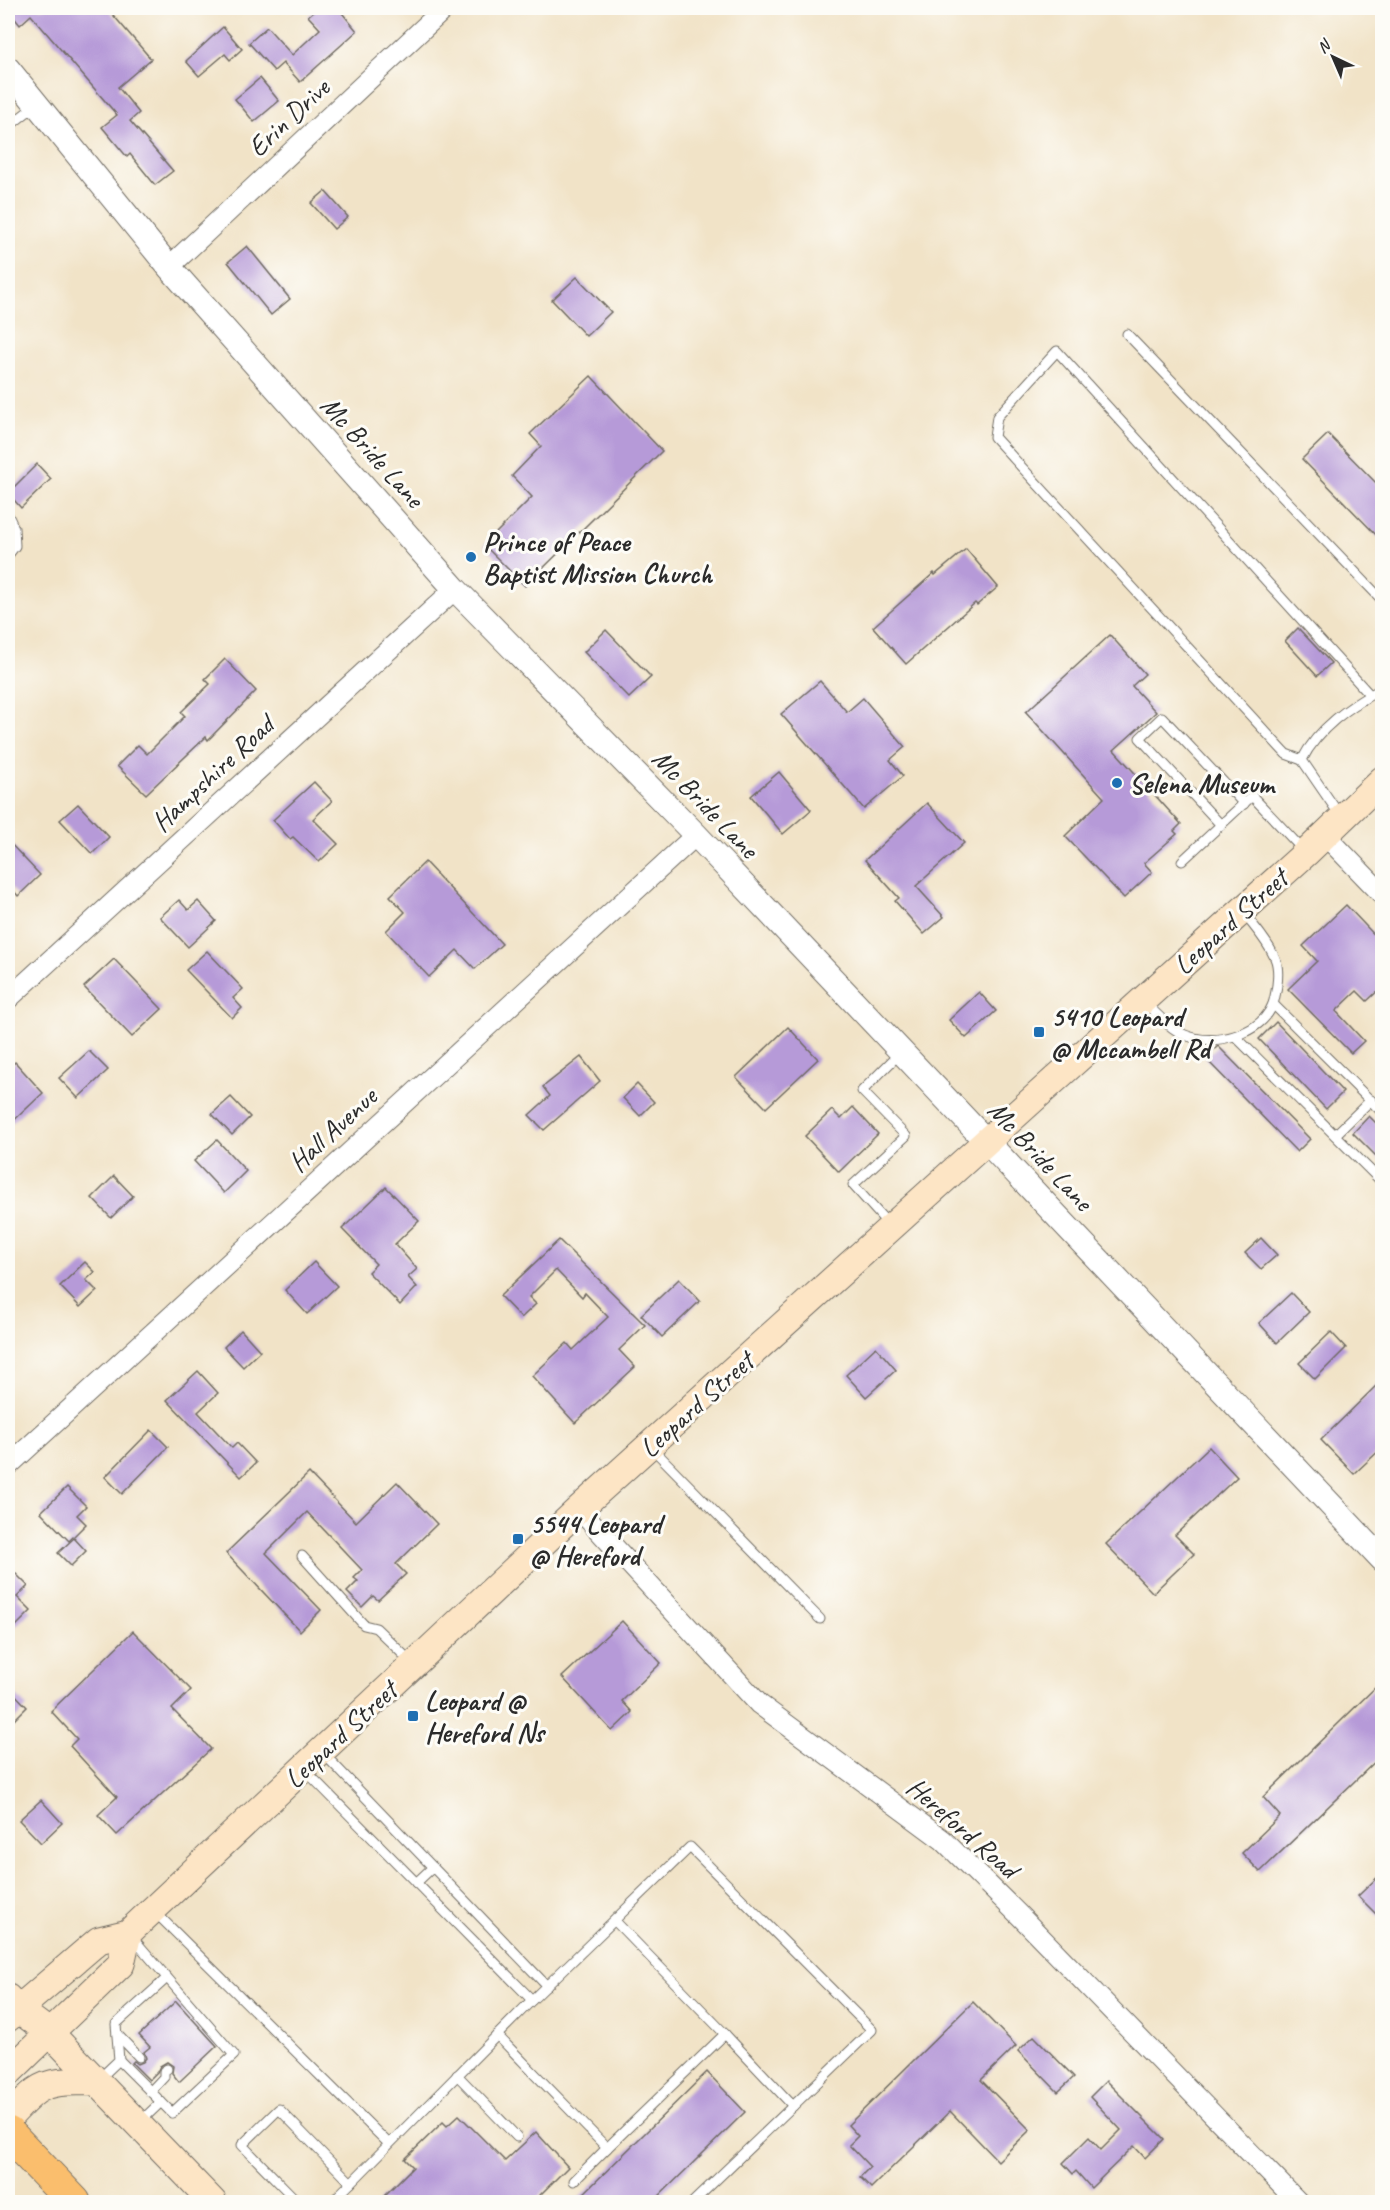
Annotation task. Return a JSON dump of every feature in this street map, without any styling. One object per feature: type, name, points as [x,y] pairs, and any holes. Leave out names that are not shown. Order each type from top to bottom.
[{"type":"highway","points":[[8,2133],[74,2202]]},
{"type":"main road","name":"Leopard Street","points":[[11,2008],[99,1940],[128,1933],[154,1910],[579,1509],[1242,911],[1383,780]]},
{"type":"main road","points":[[12,2069],[121,1964],[128,1933]]},
{"type":"main road","points":[[11,2008],[50,2033],[213,2202]]},
{"type":"main road","points":[[8,2118],[36,2091],[47,2086],[96,2082]]},
{"type":"street","name":"Erin Drive","points":[[169,267],[445,8]]},
{"type":"street","name":"Mc Bride Lane","points":[[8,69],[169,267],[455,589],[696,835],[1383,1559]]},
{"type":"street","name":"Hampshire Road","points":[[8,999],[455,589]]},
{"type":"street","name":"Hall Avenue","points":[[8,1466],[696,835]]},
{"type":"street","points":[[1324,836],[1380,886]]},
{"type":"street","name":"Hereford Road","points":[[579,1509],[759,1704],[943,1840],[1298,2202]]},
{"type":"lane","points":[[8,127],[36,105]]},
{"type":"lane","points":[[1127,334],[1383,600]]},
{"type":"lane","points":[[1302,760],[1286,754],[994,437],[997,417],[1057,351],[1370,695]]},
{"type":"lane","points":[[8,515],[14,528],[15,546],[8,555]]},
{"type":"lane","points":[[1324,836],[1302,760],[1320,733],[1360,700],[1382,688],[1383,708]]},
{"type":"lane","points":[[1221,825],[1140,738],[1162,717],[1244,804]]},
{"type":"lane","points":[[1182,861],[1252,796],[1324,836]]},
{"type":"lane","points":[[1141,1000],[1185,1035],[1216,1041],[1249,1029],[1263,1017],[1273,1004],[1278,980],[1276,960],[1264,939],[1242,911]]},
{"type":"lane","points":[[1273,1004],[1383,1112]]},
{"type":"lane","points":[[1235,1036],[1383,1182]]},
{"type":"lane","points":[[892,1227],[854,1185],[906,1136],[862,1091],[902,1052]]},
{"type":"lane","points":[[1335,1135],[1371,1100]]},
{"type":"lane","points":[[650,1446],[820,1619]]},
{"type":"lane","points":[[302,1556],[364,1624],[376,1628],[414,1665]]},
{"type":"lane","points":[[312,1760],[433,1867],[547,1986]]},
{"type":"lane","points":[[312,1760],[416,1883],[532,2000]]},
{"type":"lane","points":[[332,2202],[532,2000],[690,1847],[872,2030],[693,2202]]},
{"type":"lane","points":[[416,1883],[433,1867]]},
{"type":"lane","points":[[154,1910],[389,2144]]},
{"type":"lane","points":[[615,1921],[793,2106]]},
{"type":"lane","points":[[128,1933],[167,1978],[208,2030],[234,2055],[172,2113],[119,2060],[116,2024],[167,1978]]},
{"type":"lane","points":[[117,2034],[139,2057]]},
{"type":"lane","points":[[574,2181],[725,2034]]},
{"type":"lane","points":[[497,2035],[607,2148]]},
{"type":"lane","points":[[96,2082],[119,2060]]},
{"type":"lane","points":[[150,2092],[164,2075]]},
{"type":"lane","points":[[457,2075],[517,2137]]},
{"type":"lane","points":[[137,2124],[160,2102]]},
{"type":"lane","points":[[298,2202],[242,2145],[279,2109],[351,2183]]},
{"type":"building","points":[[8,8],[107,8],[151,59],[118,87],[139,113],[130,121],[173,171],[155,185],[130,154],[127,157],[102,127],[117,115],[31,15],[20,25]]},
{"type":"building","points":[[318,8],[338,8],[357,31],[300,82],[283,63],[274,71],[249,43],[267,27],[292,55],[320,29],[308,16]]},
{"type":"building","points":[[223,27],[242,49],[230,60],[225,54],[199,76],[186,61]]},
{"type":"building","points":[[260,78],[279,101],[254,122],[235,99]]},
{"type":"building","points":[[325,191],[348,217],[334,229],[311,203]]},
{"type":"building","points":[[247,246],[290,299],[271,315],[228,262]]},
{"type":"building","points":[[577,277],[611,312],[586,336],[552,300]]},
{"type":"building","points":[[591,376],[662,451],[525,586],[484,545],[532,497],[512,476],[541,446],[530,434]]},
{"type":"building","points":[[1328,434],[1383,490],[1383,542],[1302,459]]},
{"type":"building","points":[[37,464],[51,479],[21,508],[8,493]]},
{"type":"building","points":[[966,549],[998,587],[977,605],[975,603],[906,664],[873,627],[934,573],[935,575]]},
{"type":"building","points":[[1298,628],[1331,663],[1317,676],[1285,641]]},
{"type":"building","points":[[606,630],[651,677],[629,698],[584,652]]},
{"type":"building","name":"Selena Museum","points":[[1110,635],[1145,674],[1132,686],[1156,712],[1114,750],[1181,824],[1174,831],[1177,834],[1144,863],[1152,872],[1124,898],[1065,836],[1104,798],[1026,712]]},
{"type":"building","points":[[225,659],[256,691],[208,740],[206,737],[146,794],[117,766],[138,745],[147,754],[185,716],[181,712],[210,684],[205,679]]},
{"type":"building","points":[[820,681],[847,712],[863,698],[905,747],[890,760],[903,776],[864,809],[781,714]]},
{"type":"building","points":[[779,772],[811,810],[783,834],[751,796]]},
{"type":"building","points":[[314,782],[332,801],[313,819],[338,844],[319,862],[293,837],[290,839],[273,820]]},
{"type":"building","points":[[927,803],[964,843],[916,886],[944,917],[924,934],[895,901],[899,898],[865,860]]},
{"type":"building","points":[[78,804],[109,837],[92,854],[60,820]]},
{"type":"building","points":[[8,841],[40,875],[18,896],[8,884]]},
{"type":"building","points":[[425,862],[502,944],[475,969],[457,950],[429,977],[386,931],[405,912],[390,896]]},
{"type":"building","points":[[179,900],[188,910],[198,901],[216,921],[188,947],[160,917]]},
{"type":"building","points":[[1346,905],[1383,944],[1383,986],[1367,1001],[1357,991],[1336,1011],[1364,1041],[1351,1053],[1288,989],[1317,961],[1303,946]]},
{"type":"building","points":[[207,951],[243,989],[233,998],[242,1008],[232,1018],[186,970]]},
{"type":"building","points":[[114,959],[162,1009],[132,1037],[84,987]]},
{"type":"building","points":[[979,992],[996,1011],[966,1038],[949,1020]]},
{"type":"building","points":[[1276,1022],[1343,1092],[1326,1109],[1259,1039]]},
{"type":"building","points":[[788,1027],[818,1059],[766,1108],[736,1077]]},
{"type":"building","points":[[1218,1046],[1310,1139],[1297,1152],[1205,1058]]},
{"type":"building","points":[[89,1051],[108,1070],[78,1098],[59,1078]]},
{"type":"building","points":[[581,1057],[600,1081],[544,1130],[529,1115],[550,1096],[543,1087]]},
{"type":"building","points":[[15,1062],[43,1093],[8,1126],[8,1069]]},
{"type":"building","points":[[637,1084],[654,1102],[640,1116],[623,1098]]},
{"type":"building","points":[[231,1097],[250,1117],[232,1135],[212,1114]]},
{"type":"building","points":[[853,1107],[878,1134],[839,1172],[805,1136],[832,1110],[841,1119]]},
{"type":"building","points":[[1369,1116],[1383,1130],[1383,1163],[1353,1133]]},
{"type":"building","points":[[217,1140],[246,1171],[224,1193],[194,1161]]},
{"type":"building","points":[[114,1176],[133,1196],[111,1218],[92,1198]]},
{"type":"building","points":[[386,1187],[419,1221],[395,1244],[417,1269],[408,1277],[417,1287],[400,1305],[368,1272],[376,1264],[342,1229]]},
{"type":"building","points":[[1261,1238],[1277,1255],[1261,1269],[1245,1253]]},
{"type":"building","points":[[559,1240],[645,1325],[619,1350],[635,1367],[575,1423],[532,1376],[567,1343],[573,1350],[608,1317],[585,1293],[582,1297],[556,1270],[529,1297],[536,1304],[521,1318],[500,1296]]},
{"type":"building","points":[[85,1262],[95,1272],[86,1280],[97,1291],[80,1307],[60,1286]]},
{"type":"building","points":[[314,1262],[337,1286],[307,1314],[285,1290]]},
{"type":"building","points":[[679,1279],[700,1301],[662,1337],[641,1315]]},
{"type":"building","points":[[1291,1293],[1309,1312],[1277,1343],[1259,1323]]},
{"type":"building","points":[[241,1330],[260,1351],[243,1367],[224,1347]]},
{"type":"building","points":[[1331,1332],[1346,1348],[1315,1379],[1299,1363]]},
{"type":"building","points":[[876,1347],[896,1370],[866,1397],[846,1375]]},
{"type":"building","points":[[198,1371],[218,1393],[198,1412],[232,1448],[237,1443],[256,1463],[241,1477],[167,1400]]},
{"type":"building","points":[[1383,1379],[1383,1447],[1354,1474],[1321,1440]]},
{"type":"building","points":[[151,1430],[168,1447],[122,1494],[105,1477]]},
{"type":"building","points":[[1209,1447],[1237,1477],[1175,1535],[1194,1554],[1153,1593],[1106,1544]]},
{"type":"building","points":[[309,1473],[356,1522],[397,1482],[437,1524],[396,1564],[406,1574],[378,1600],[373,1596],[362,1607],[347,1592],[358,1581],[354,1578],[362,1570],[307,1512],[266,1553],[321,1610],[300,1631],[226,1553]]},
{"type":"building","points":[[67,1487],[86,1506],[77,1515],[86,1524],[69,1541],[41,1512]]},
{"type":"building","points":[[74,1538],[86,1551],[71,1566],[58,1553]]},
{"type":"building","points":[[8,1566],[28,1586],[17,1597],[31,1611],[8,1634]]},
{"type":"building","points":[[622,1621],[661,1663],[622,1701],[632,1712],[612,1731],[562,1677]]},
{"type":"building","points":[[133,1631],[191,1690],[172,1709],[211,1749],[117,1835],[98,1815],[117,1797],[70,1746],[77,1739],[51,1711]]},
{"type":"building","points":[[1383,1680],[1383,1754],[1260,1872],[1242,1853],[1280,1816],[1263,1797]]},
{"type":"building","points":[[8,1687],[27,1707],[8,1726]]},
{"type":"building","points":[[41,1800],[62,1823],[41,1843],[19,1820]]},
{"type":"building","points":[[1383,1872],[1383,1921],[1358,1896]]},
{"type":"building","points":[[176,2001],[217,2046],[179,2082],[172,2073],[173,2066],[167,2062],[160,2066],[149,2080],[132,2063],[134,2061],[138,2064],[143,2062],[146,2058],[144,2052],[150,2047],[139,2035]]},
{"type":"building","points":[[973,2002],[1016,2046],[981,2080],[1030,2130],[998,2161],[950,2111],[871,2188],[860,2177],[870,2167],[849,2145],[858,2136],[848,2125]]},
{"type":"building","points":[[1034,2036],[1074,2077],[1058,2092],[1018,2051]]},
{"type":"building","points":[[707,2072],[745,2112],[653,2202],[575,2202]]},
{"type":"building","points":[[1106,2081],[1164,2139],[1145,2158],[1134,2146],[1091,2188],[1076,2171],[1073,2174],[1063,2163],[1089,2137],[1101,2150],[1121,2130],[1090,2097]]},
{"type":"building","points":[[459,2115],[505,2161],[536,2132],[568,2167],[533,2202],[378,2202],[413,2167],[405,2159],[443,2122],[447,2126]]},
{"type":"place","name":"Prince of Peace Baptist Mission Church","points":[[471,557]]},
{"type":"place","name":"Selena Museum","points":[[1117,783]]},
{"type":"place","name":"5410 Leopard @ Mccambell Rd","points":[[1039,1032]]},
{"type":"place","name":"5544 Leopard @ Hereford","points":[[518,1539]]},
{"type":"place","name":"Leopard @ Hereford Ns","points":[[413,1716]]}]
